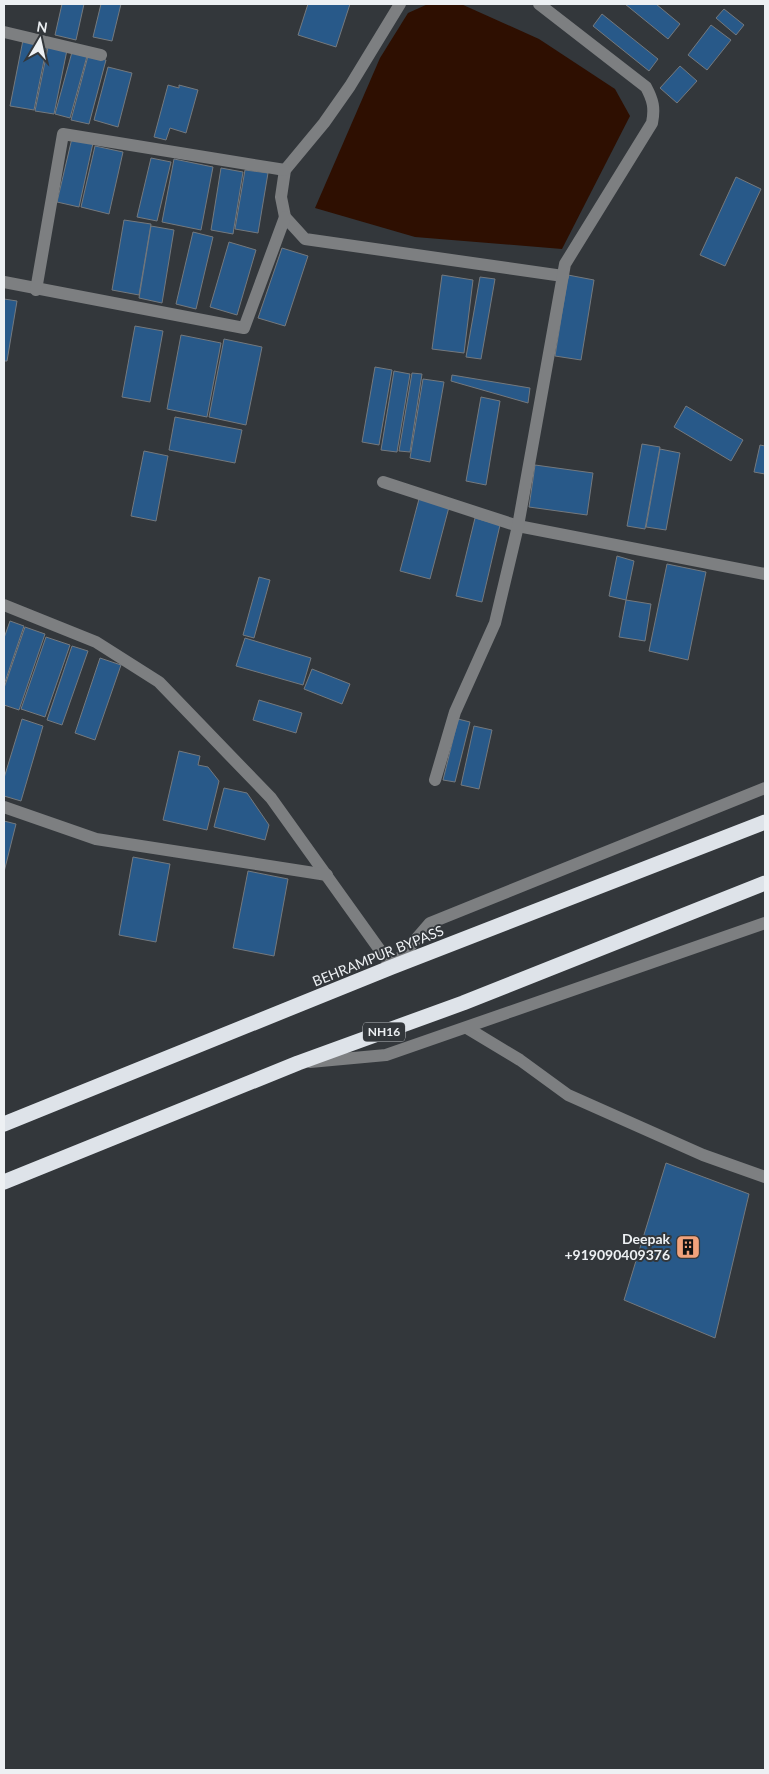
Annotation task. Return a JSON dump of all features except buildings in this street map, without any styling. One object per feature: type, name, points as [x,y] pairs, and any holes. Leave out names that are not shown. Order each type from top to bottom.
[{"type":"highway","name":"BEHRAMPUR BYPASS","points":[[4,1124],[392,967],[765,822]]},
{"type":"highway","name":"NH16","points":[[4,1182],[298,1063],[464,1003],[765,883]]},
{"type":"street","points":[[400,4],[350,86],[324,123],[285,170],[281,197],[285,217],[305,239],[563,276]]},
{"type":"street","points":[[435,780],[455,712],[495,623],[518,526],[565,264],[652,123],[654,101],[646,86],[539,4]]},
{"type":"street","points":[[4,32],[101,55]]},
{"type":"street","points":[[36,290],[63,134],[285,170]]},
{"type":"street","points":[[4,282],[36,290],[244,328],[285,217]]},
{"type":"street","points":[[383,482],[518,526],[765,574]]},
{"type":"street","points":[[4,605],[96,642],[160,682],[271,798],[392,967],[430,923],[765,788]]},
{"type":"street","points":[[4,807],[96,839],[327,874]]},
{"type":"street","points":[[298,1063],[386,1055],[765,924]]},
{"type":"street","points":[[467,1028],[520,1060],[568,1095],[703,1155],[765,1177]]},
{"type":"shaded area","points":[[428,4],[461,4],[539,39],[615,89],[630,116],[562,249],[415,237],[315,208],[380,58],[408,13]]},
{"type":"place","name":"Deepak +919090409376","points":[[688,1247]]}]
